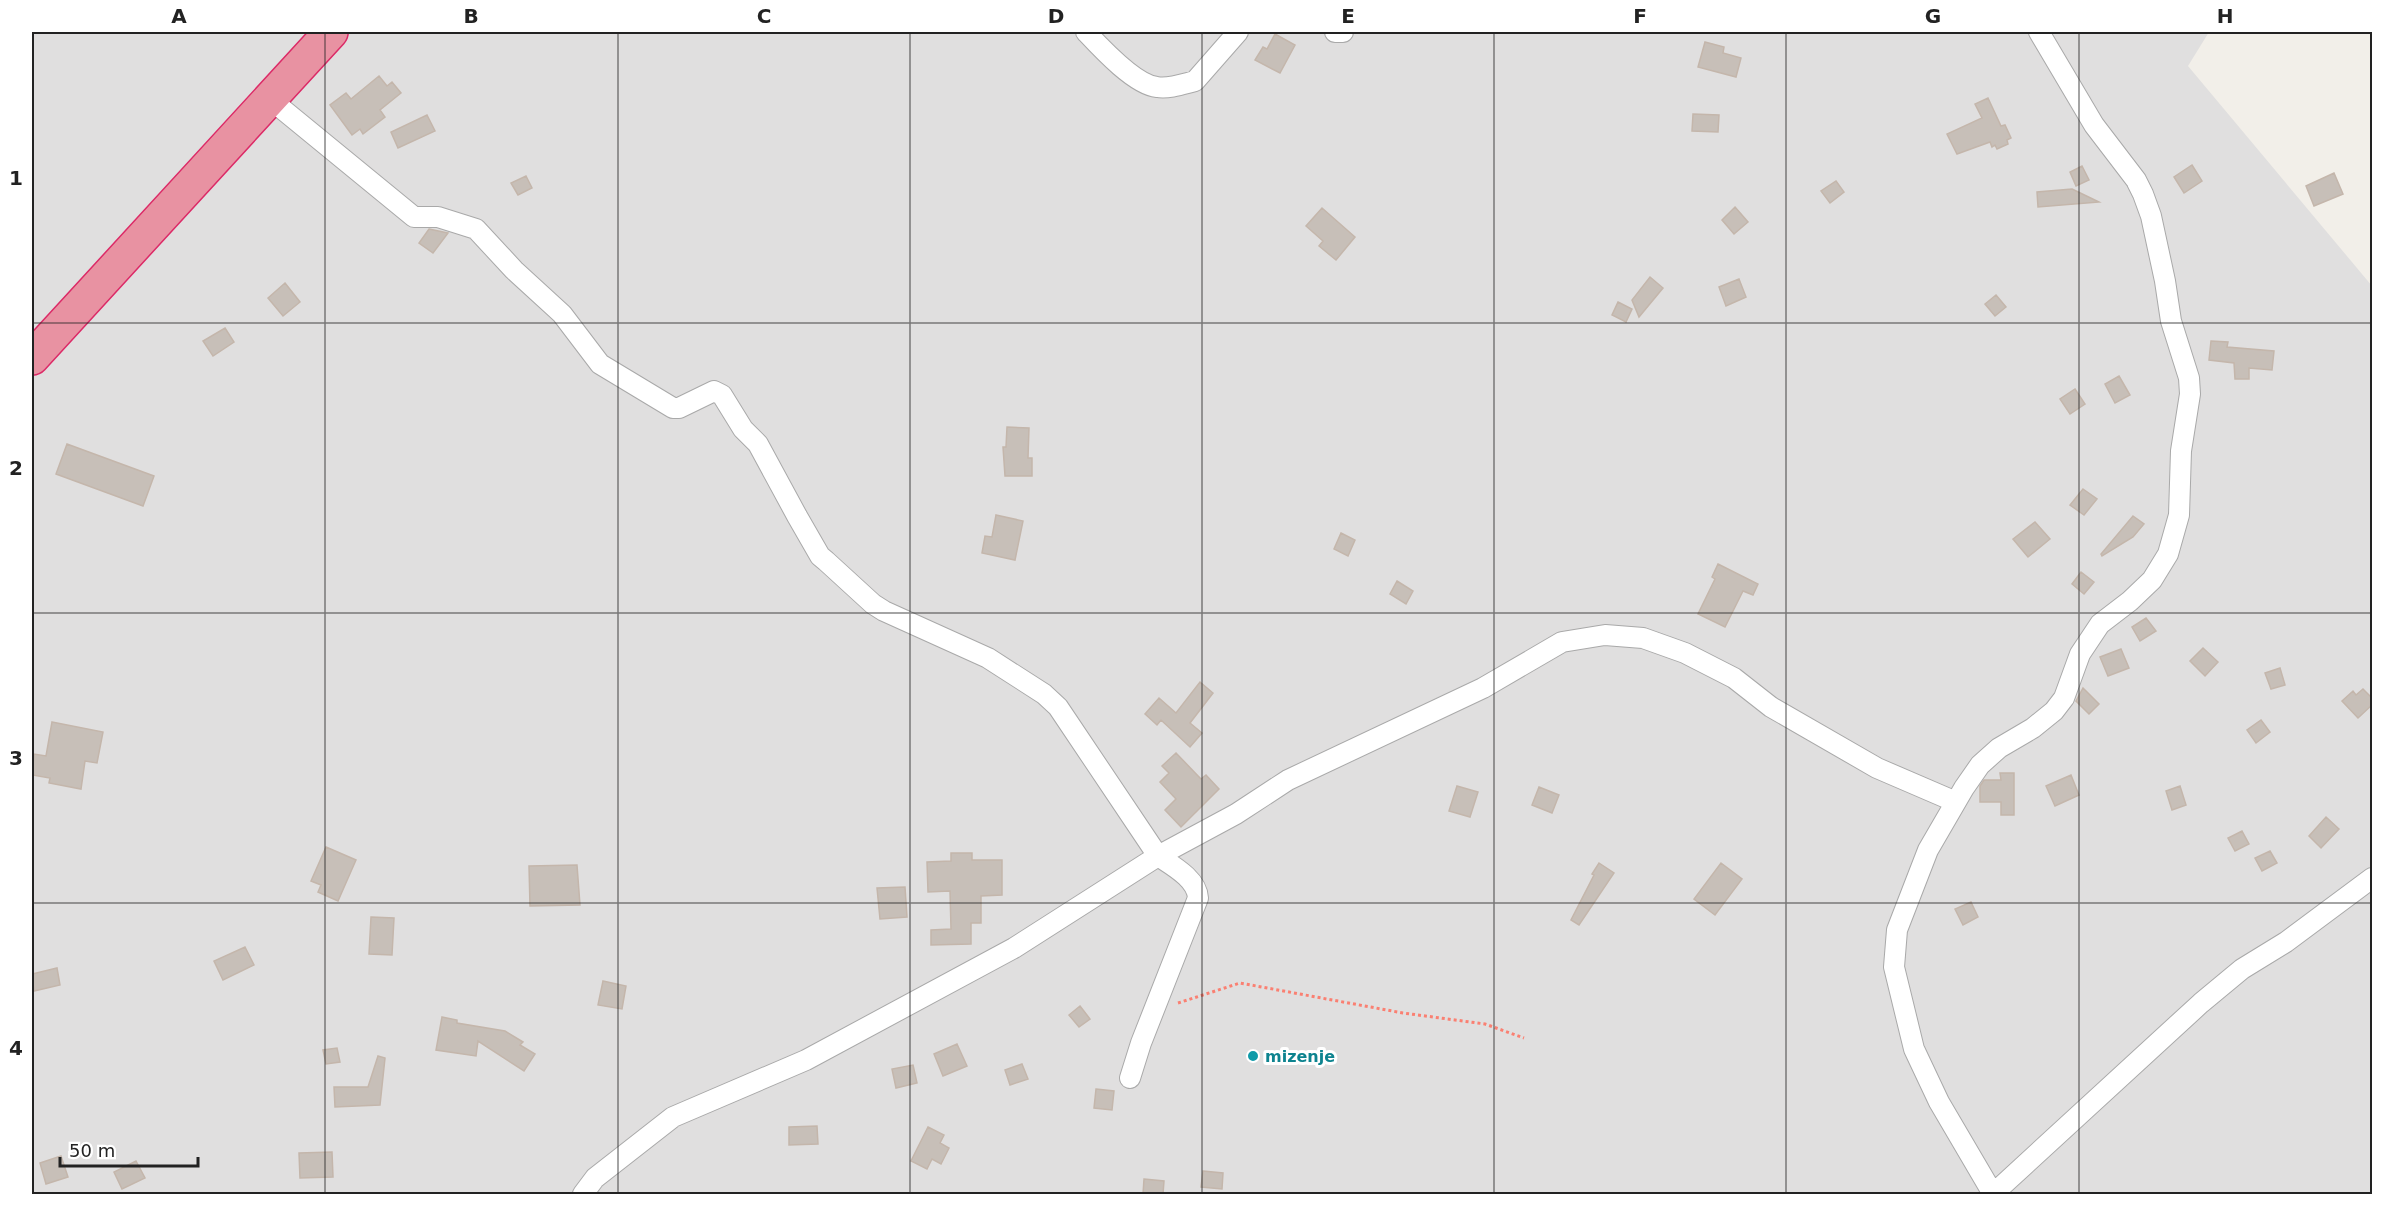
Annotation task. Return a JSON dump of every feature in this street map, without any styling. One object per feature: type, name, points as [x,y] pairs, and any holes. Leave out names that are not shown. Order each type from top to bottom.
[{"type":"highway","points":[[32,358],[331,32]]},
{"type":"street","points":[[1086,32],[1117,63],[1145,84],[1156,87],[1195,81],[1238,32]]},
{"type":"street","points":[[1335,32],[1343,32]]},
{"type":"street","points":[[2040,32],[2094,125],[2136,180],[2151,216],[2171,321],[2189,378],[2190,394],[2181,451],[2179,515],[2168,554],[2152,580],[2130,601],[2100,624],[2080,654],[2064,698],[2054,711],[2033,728],[1999,748],[1980,765],[1928,850],[1912,886],[1897,930],[1894,967],[1914,1050],[1924,1073],[1993,1194],[2201,1003],[2242,969],[2286,942],[2373,878]]},
{"type":"street","points":[[270,99],[414,217],[438,218],[476,229],[514,270],[562,314],[600,364],[673,408],[679,408],[714,391],[722,395],[743,429],[758,444],[820,556],[873,604],[884,611],[988,658],[1052,701],[1158,856],[1176,868],[1194,885],[1198,898],[1141,1043],[1130,1078]]},
{"type":"street","points":[[583,1194],[595,1178],[672,1117],[806,1060],[1014,948],[1158,856],[1236,814],[1288,780],[1483,688],[1556,645],[1583,637],[1605,635],[1643,638],[1685,653],[1734,678],[1771,707],[1877,768],[1956,802]]},
{"type":"path","points":[[1154,1012],[1190,997],[1240,983],[1403,1013],[1485,1024],[1524,1038]]},
{"type":"shaded area","points":[[32,32],[2209,32],[2188,66],[2372,286],[2372,1194],[32,1194]]},
{"type":"building","points":[[1275,34],[1295,45],[1280,73],[1255,60],[1263,47],[1267,49]]},
{"type":"building","points":[[1705,42],[1724,47],[1723,53],[1741,58],[1736,77],[1698,67]]},
{"type":"building","points":[[379,76],[387,86],[392,82],[401,93],[380,110],[385,117],[363,134],[360,129],[352,135],[330,105],[346,93],[351,99]]},
{"type":"building","points":[[1988,98],[2001,126],[2005,125],[2011,138],[2007,140],[2008,144],[1997,149],[1995,145],[1992,147],[1990,142],[1957,154],[1947,134],[1982,118],[1975,104]]},
{"type":"building","points":[[1693,114],[1719,115],[1718,132],[1692,131]]},
{"type":"building","points":[[427,115],[435,131],[398,148],[391,132]]},
{"type":"building","points":[[2192,165],[2202,181],[2184,193],[2174,177]]},
{"type":"building","points":[[2082,166],[2089,180],[2076,186],[2070,172]]},
{"type":"building","points":[[2334,173],[2343,194],[2314,206],[2306,186]]},
{"type":"building","points":[[526,176],[532,188],[518,195],[511,183]]},
{"type":"building","points":[[1836,181],[1844,192],[1830,203],[1821,191]]},
{"type":"building","points":[[2072,189],[2099,202],[2038,207],[2037,192]]},
{"type":"building","points":[[1735,207],[1748,222],[1734,234],[1722,220]]},
{"type":"building","points":[[1322,208],[1355,237],[1336,260],[1319,246],[1323,241],[1306,226]]},
{"type":"building","points":[[429,229],[448,233],[433,253],[419,243]]},
{"type":"building","points":[[1650,277],[1663,288],[1639,317],[1632,300]]},
{"type":"building","points":[[1739,279],[1746,297],[1726,306],[1719,287]]},
{"type":"building","points":[[285,283],[300,302],[283,316],[268,298]]},
{"type":"building","points":[[1996,295],[2006,307],[1995,316],[1985,304]]},
{"type":"building","points":[[1618,302],[1632,309],[1626,322],[1612,315]]},
{"type":"building","points":[[225,328],[234,342],[213,356],[203,341]]},
{"type":"building","points":[[2211,341],[2228,342],[2227,347],[2274,351],[2272,370],[2249,368],[2249,379],[2235,379],[2234,363],[2209,360]]},
{"type":"building","points":[[2119,376],[2130,395],[2115,403],[2105,384]]},
{"type":"building","points":[[2075,389],[2085,404],[2070,414],[2060,399]]},
{"type":"building","points":[[1007,427],[1029,428],[1028,458],[1032,458],[1032,476],[1005,476],[1003,447],[1006,447]]},
{"type":"building","points":[[67,444],[154,476],[143,506],[56,474]]},
{"type":"building","points":[[2083,489],[2097,499],[2084,515],[2070,505]]},
{"type":"building","points":[[996,515],[1023,521],[1015,560],[982,553],[985,536],[992,537]]},
{"type":"building","points":[[2133,516],[2144,524],[2133,537],[2102,556],[2101,554]]},
{"type":"building","points":[[2035,522],[2050,539],[2028,557],[2013,539]]},
{"type":"building","points":[[1341,533],[1355,540],[1348,556],[1334,549]]},
{"type":"building","points":[[1718,564],[1758,584],[1753,595],[1743,591],[1725,627],[1698,614],[1715,579],[1712,577]]},
{"type":"building","points":[[2081,572],[2094,582],[2084,594],[2072,584]]},
{"type":"building","points":[[1397,581],[1413,591],[1406,604],[1390,594]]},
{"type":"building","points":[[2146,618],[2156,631],[2140,641],[2132,627]]},
{"type":"building","points":[[2203,648],[2218,662],[2205,676],[2190,661]]},
{"type":"building","points":[[2121,649],[2129,668],[2108,676],[2100,657]]},
{"type":"building","points":[[2280,668],[2285,685],[2271,689],[2265,673]]},
{"type":"building","points":[[1200,682],[1213,693],[1190,723],[1202,733],[1190,747],[1161,720],[1157,725],[1145,714],[1159,698],[1176,713]]},
{"type":"building","points":[[2083,688],[2099,704],[2089,714],[2076,701]]},
{"type":"building","points":[[2363,689],[2373,699],[2373,704],[2358,718],[2342,701],[2353,691],[2356,695]]},
{"type":"building","points":[[2261,720],[2270,732],[2256,743],[2247,730]]},
{"type":"building","points":[[52,722],[103,732],[97,763],[85,761],[81,789],[49,783],[50,778],[32,775],[34,754],[46,756]]},
{"type":"building","points":[[1176,753],[1201,779],[1206,775],[1219,789],[1181,827],[1165,810],[1176,799],[1160,782],[1169,773],[1162,766]]},
{"type":"building","points":[[2000,773],[2014,773],[2014,815],[2001,815],[2001,802],[1980,802],[1980,786],[1984,780],[2001,780]]},
{"type":"building","points":[[2071,775],[2079,795],[2055,806],[2046,786]]},
{"type":"building","points":[[1457,786],[1478,792],[1470,817],[1449,811]]},
{"type":"building","points":[[2180,786],[2186,805],[2172,810],[2166,791]]},
{"type":"building","points":[[1539,787],[1559,795],[1552,813],[1532,805]]},
{"type":"building","points":[[2326,817],[2339,829],[2321,848],[2309,836]]},
{"type":"building","points":[[2242,831],[2249,844],[2235,851],[2228,838]]},
{"type":"building","points":[[326,847],[356,860],[338,901],[318,892],[321,885],[311,881]]},
{"type":"building","points":[[2270,851],[2277,863],[2262,871],[2255,858]]},
{"type":"building","points":[[951,853],[972,853],[972,860],[1002,860],[1002,895],[981,896],[981,923],[971,923],[971,944],[931,945],[931,930],[951,929],[950,891],[928,892],[927,862],[951,861]]},
{"type":"building","points":[[1599,863],[1614,873],[1579,925],[1571,920]]},
{"type":"building","points":[[1721,863],[1742,879],[1715,915],[1694,899]]},
{"type":"building","points":[[577,865],[580,905],[530,906],[529,866]]},
{"type":"building","points":[[905,887],[907,917],[880,919],[877,888]]},
{"type":"building","points":[[1971,902],[1978,917],[1963,925],[1955,909]]},
{"type":"building","points":[[371,917],[394,918],[392,955],[369,954]]},
{"type":"building","points":[[245,947],[254,965],[223,980],[214,961]]},
{"type":"building","points":[[57,968],[60,985],[34,991],[32,974]]},
{"type":"building","points":[[603,981],[626,986],[622,1009],[598,1005]]},
{"type":"building","points":[[1080,1006],[1090,1019],[1079,1027],[1069,1015]]},
{"type":"building","points":[[442,1017],[457,1020],[457,1023],[505,1031],[523,1042],[520,1045],[535,1054],[524,1071],[478,1041],[476,1056],[436,1050]]},
{"type":"building","points":[[957,1044],[967,1066],[943,1076],[934,1054]]},
{"type":"building","points":[[337,1048],[340,1062],[326,1064],[323,1050]]},
{"type":"building","points":[[378,1056],[385,1058],[380,1105],[335,1107],[334,1087],[368,1087]]},
{"type":"building","points":[[1022,1064],[1028,1079],[1010,1085],[1005,1070]]},
{"type":"building","points":[[913,1065],[917,1083],[896,1088],[892,1069]]},
{"type":"building","points":[[1096,1089],[1114,1091],[1112,1110],[1094,1108]]},
{"type":"building","points":[[817,1126],[818,1144],[789,1145],[789,1127]]},
{"type":"building","points":[[928,1127],[944,1135],[940,1143],[949,1148],[941,1164],[932,1159],[927,1169],[911,1161]]},
{"type":"building","points":[[332,1152],[333,1177],[300,1178],[299,1153]]},
{"type":"building","points":[[61,1156],[68,1177],[46,1184],[40,1163]]},
{"type":"building","points":[[136,1161],[145,1178],[122,1189],[114,1172]]},
{"type":"building","points":[[1203,1171],[1223,1173],[1222,1189],[1201,1187]]},
{"type":"building","points":[[1144,1179],[1164,1181],[1163,1194],[1143,1194]]},
{"type":"place","name":"mizenje","points":[[1253,1056]]}]
